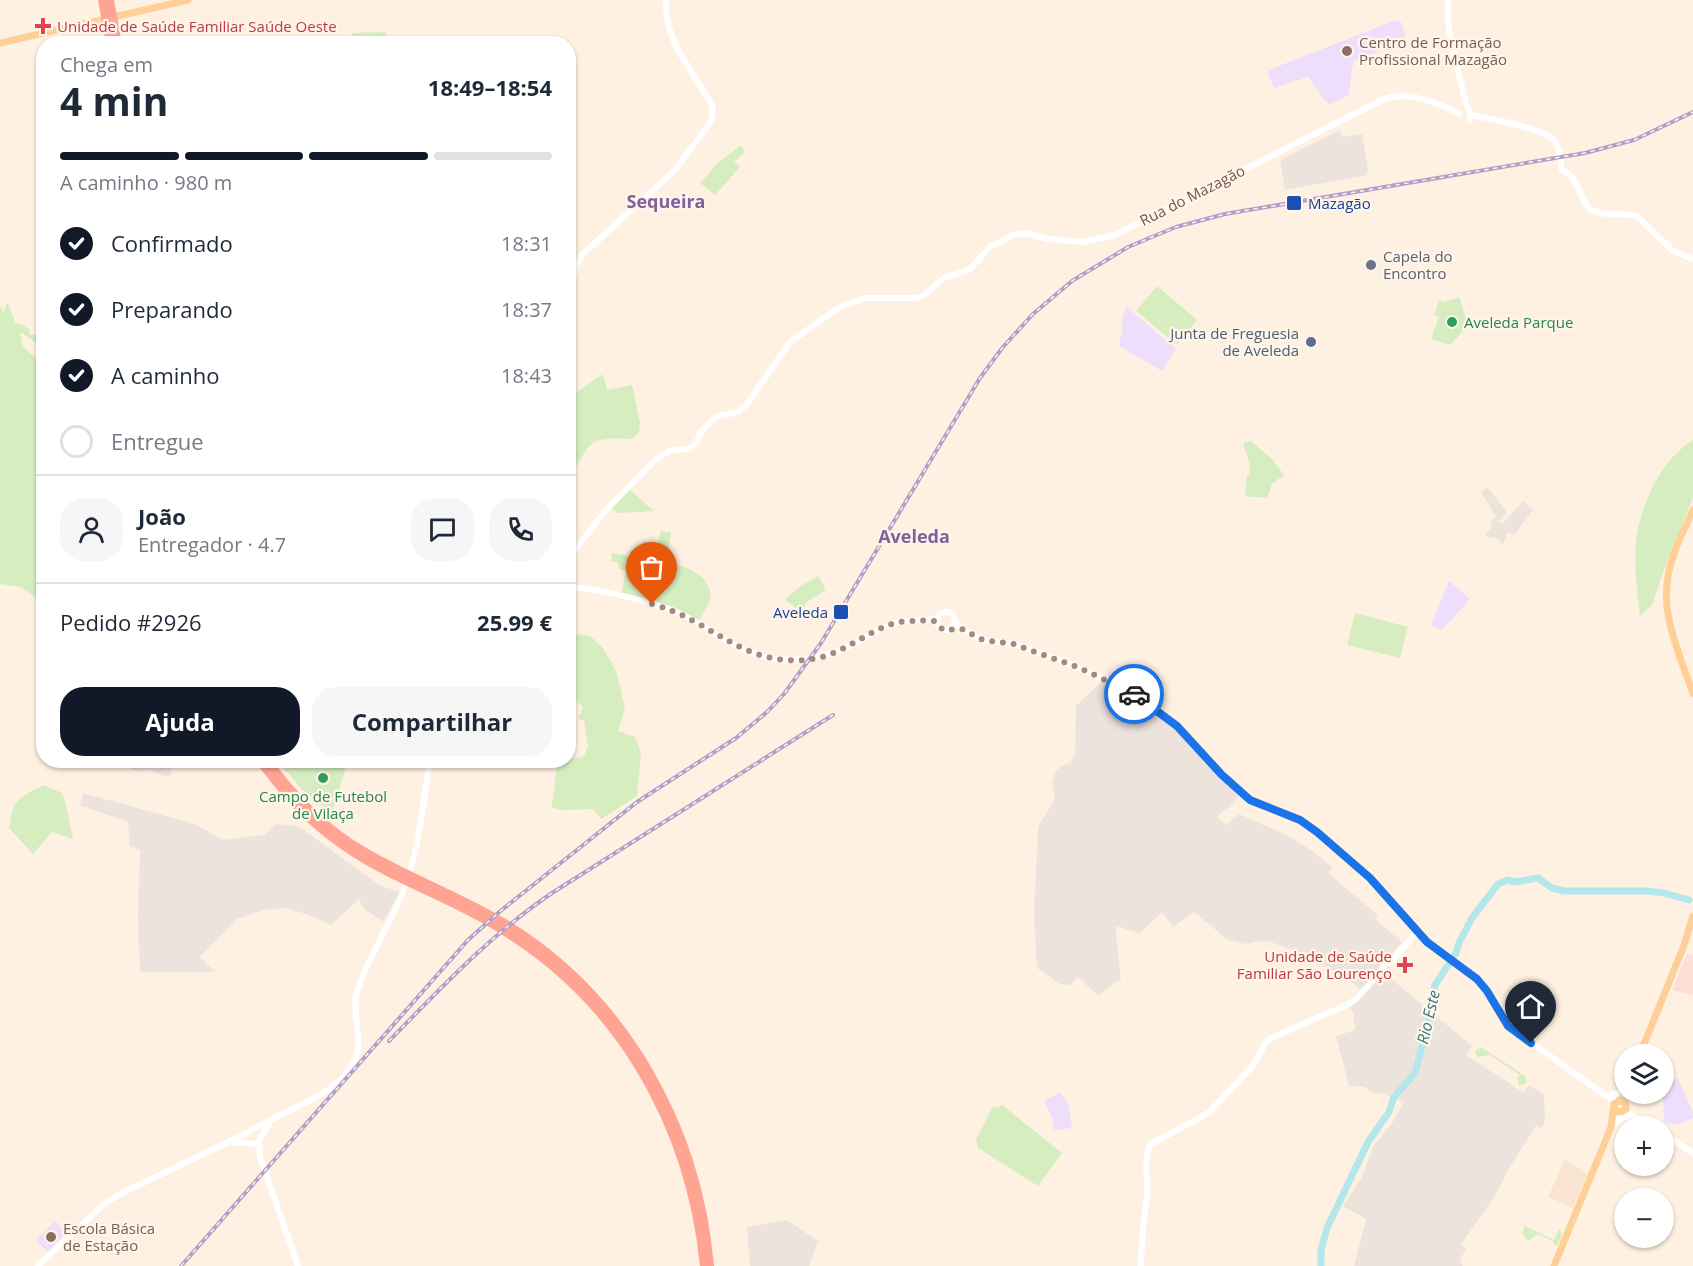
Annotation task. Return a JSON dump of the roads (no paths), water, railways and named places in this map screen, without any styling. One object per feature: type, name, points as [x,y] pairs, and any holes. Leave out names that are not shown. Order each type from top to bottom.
[{"type":"highway","points":[[107,3],[109,36]]},
{"type":"highway","points":[[107,3],[116,36]]},
{"type":"highway","points":[[265,768],[304,814],[330,837],[383,870],[474,910]]},
{"type":"highway","points":[[273,768],[308,809],[343,837],[370,855],[474,910],[540,956],[611,1022],[652,1076],[679,1130],[701,1202],[710,1266]]},
{"type":"highway","points":[[611,1022],[644,1075],[673,1131],[695,1201],[704,1266]]},
{"type":"main road","points":[[0,44],[188,0]]},
{"type":"main road","points":[[1693,510],[1670,566],[1666,598],[1670,622],[1693,694]]},
{"type":"main road","points":[[1644,1044],[1683,948],[1693,916]]},
{"type":"main road","points":[[1615,1104],[1618,1112],[1625,1108]]},
{"type":"main road","points":[[1554,1266],[1611,1127],[1615,1104]]},
{"type":"main road","points":[[1624,1104],[1625,1108]]},
{"type":"main road","points":[[1611,1127],[1625,1108],[1625,1104]]},
{"type":"street","points":[[576,266],[582,255],[675,170],[711,120],[713,108],[688,70],[668,27],[666,0]]},
{"type":"street","points":[[1448,0],[1450,33],[1467,115],[1484,117],[1543,133],[1552,138],[1558,149],[1561,167],[1575,180],[1587,207],[1592,211],[1637,216],[1673,251],[1693,259]]},
{"type":"street","name":"Rua do Mazagão","points":[[576,549],[605,512],[661,455],[671,450],[689,449],[715,417],[738,412],[747,404],[790,342],[840,308],[865,298],[918,298],[944,278],[969,270],[990,247],[1013,235],[1026,233],[1048,239],[1083,242],[1115,235],[1382,100],[1405,96],[1467,115]]},
{"type":"street","points":[[576,587],[668,609],[685,616],[742,650],[775,659],[814,659],[832,654],[894,623],[935,621]]},
{"type":"street","points":[[935,621],[940,614],[946,612],[952,614],[962,629],[983,640],[1014,644],[1130,691],[1177,726],[1222,775],[1250,800],[1300,820],[1317,832],[1370,878],[1427,942],[1477,979],[1486,989],[1508,1026],[1614,1103]]},
{"type":"street","points":[[935,621],[943,630],[962,629]]},
{"type":"street","points":[[951,628],[955,621]]},
{"type":"street","points":[[38,1266],[103,1205],[120,1194],[270,1123],[277,1117],[321,1095],[332,1087],[354,1061],[358,1046],[354,1006],[358,987],[403,894],[412,865],[429,768]]},
{"type":"street","points":[[1141,1266],[1142,1226],[1147,1194],[1147,1153],[1151,1144],[1210,1112],[1254,1064],[1266,1042],[1271,1038],[1346,1006],[1383,969],[1384,963],[1390,964],[1417,932]]},
{"type":"street","points":[[1606,1096],[1614,1094]]},
{"type":"street","points":[[1611,1127],[1621,1118],[1632,1115],[1625,1108]]},
{"type":"street","points":[[228,1142],[250,1144],[260,1140],[270,1123]]},
{"type":"street","points":[[249,1132],[257,1131],[260,1140],[260,1157]]},
{"type":"street","points":[[249,1132],[246,1139],[260,1157],[298,1266]]},
{"type":"street","points":[[1674,1141],[1693,1153]]},
{"type":"waterway","name":"Rio Este","points":[[1321,1266],[1321,1250],[1327,1228],[1368,1142],[1389,1112],[1394,1097],[1415,1073],[1431,1012],[1435,985],[1456,953],[1472,918],[1498,884],[1508,880],[1516,882],[1538,878],[1552,888],[1564,891],[1647,891],[1689,900]]},
{"type":"railway","points":[[181,1266],[468,940],[498,913],[637,802],[736,738],[784,694],[821,643],[980,378],[1003,347],[1033,314],[1072,281],[1128,247],[1176,227],[1225,214],[1585,153],[1634,140],[1693,112]]},
{"type":"railway","points":[[389,1041],[487,944],[529,909],[833,715]]},
{"type":"place","name":"Unidade de Saúde Familiar Saúde Oeste","points":[[43,26]]},
{"type":"place","name":"Centro de Formação Profissional Mazagão","points":[[1347,51]]},
{"type":"place","name":"Mazagão","points":[[1294,203]]},
{"type":"place","name":"Capela do Encontro","points":[[1371,265]]},
{"type":"place","name":"Aveleda Parque","points":[[1452,322]]},
{"type":"place","name":"Junta de Freguesia de Aveleda","points":[[1311,342]]},
{"type":"place","name":"Aveleda","points":[[841,612]]},
{"type":"place","name":"Campo de Futebol de Vilaça","points":[[323,778]]},
{"type":"place","name":"Unidade de Saúde Familiar São Lourenço","points":[[1405,965]]},
{"type":"place","name":"Escola Básica de Estação","points":[[51,1237]]},
{"type":"district","name":"Sequeira","points":[[666,201]]},
{"type":"district","name":"Aveleda","points":[[914,536]]}]
